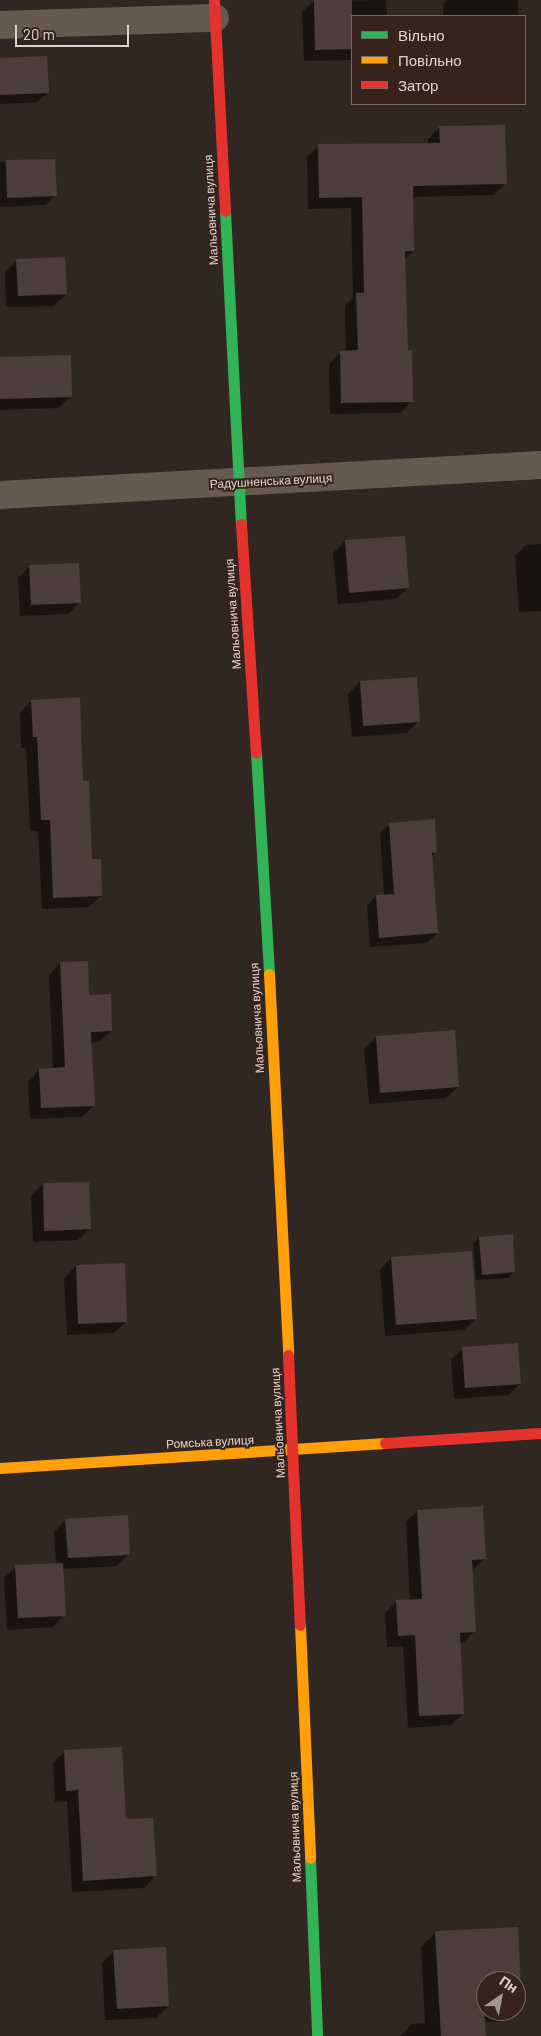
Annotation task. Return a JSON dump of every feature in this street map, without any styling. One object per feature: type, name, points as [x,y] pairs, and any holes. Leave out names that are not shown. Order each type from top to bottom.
[{"type":"street","points":[[0,26],[214,9]]},
{"type":"street","name":"Мальовнича вулиця","points":[[214,9],[239,484],[266,920],[293,1450],[317,2036]]},
{"type":"street","name":"Радушненська вулиця","points":[[0,495],[239,484],[541,465]]},
{"type":"street","name":"Ромська вулиця","points":[[0,1468],[541,1433]]},
{"type":"building","points":[[314,0],[352,0],[351,49],[315,50]]},
{"type":"building","points":[[47,56],[49,93],[0,95],[0,58]]},
{"type":"building","points":[[505,125],[507,184],[413,186],[414,251],[405,251],[408,350],[412,350],[413,402],[341,403],[340,351],[358,350],[356,293],[364,293],[362,197],[319,198],[318,144],[440,143],[439,126]]},
{"type":"building","points":[[55,159],[57,196],[7,198],[6,160]]},
{"type":"building","points":[[65,257],[67,294],[18,296],[16,259]]},
{"type":"building","points":[[71,355],[72,397],[0,399],[0,357]]},
{"type":"building","points":[[405,536],[409,588],[349,593],[345,540]]},
{"type":"building","points":[[79,563],[81,603],[31,605],[29,565]]},
{"type":"building","points":[[417,677],[420,722],[363,726],[360,681]]},
{"type":"building","points":[[80,697],[83,781],[89,781],[92,859],[101,859],[102,896],[53,898],[50,820],[41,820],[37,737],[33,737],[31,700]]},
{"type":"building","points":[[435,819],[437,852],[432,853],[438,933],[379,938],[376,895],[394,894],[389,823]]},
{"type":"building","points":[[88,961],[89,995],[111,994],[112,1031],[91,1032],[95,1106],[41,1108],[39,1069],[65,1067],[60,962]]},
{"type":"building","points":[[455,1030],[459,1087],[380,1093],[376,1036]]},
{"type":"building","points":[[89,1182],[91,1229],[44,1231],[43,1183]]},
{"type":"building","points":[[513,1234],[515,1272],[482,1275],[479,1237]]},
{"type":"building","points":[[472,1251],[477,1319],[396,1325],[391,1257]]},
{"type":"building","points":[[125,1263],[127,1322],[78,1324],[76,1265]]},
{"type":"building","points":[[518,1343],[521,1384],[465,1388],[462,1347]]},
{"type":"building","points":[[483,1506],[486,1559],[472,1560],[476,1632],[460,1633],[464,1714],[419,1716],[415,1635],[398,1636],[396,1600],[422,1599],[417,1510]]},
{"type":"building","points":[[128,1515],[130,1555],[68,1558],[65,1519]]},
{"type":"building","points":[[63,1563],[66,1616],[18,1618],[15,1565]]},
{"type":"building","points":[[122,1747],[126,1819],[153,1818],[157,1876],[83,1881],[78,1790],[66,1791],[64,1750]]},
{"type":"building","points":[[518,1927],[520,1971],[476,1971],[476,2021],[485,2021],[486,2036],[441,2036],[435,1931]]},
{"type":"building","points":[[166,1947],[169,2006],[117,2009],[113,1950]]},
{"type":"traffic: fast","points":[[225,211],[241,524]]},
{"type":"traffic: fast","points":[[256,753],[269,974]]},
{"type":"traffic: fast","points":[[310,1858],[317,2036]]},
{"type":"traffic: slow","points":[[269,974],[288,1355]]},
{"type":"traffic: slow","points":[[0,1468],[385,1443]]},
{"type":"traffic: slow","points":[[300,1625],[310,1858]]},
{"type":"traffic: jam","points":[[214,0],[225,211]]},
{"type":"traffic: jam","points":[[241,524],[256,753]]},
{"type":"traffic: jam","points":[[288,1355],[300,1625]]},
{"type":"traffic: jam","points":[[385,1443],[541,1433]]}]
